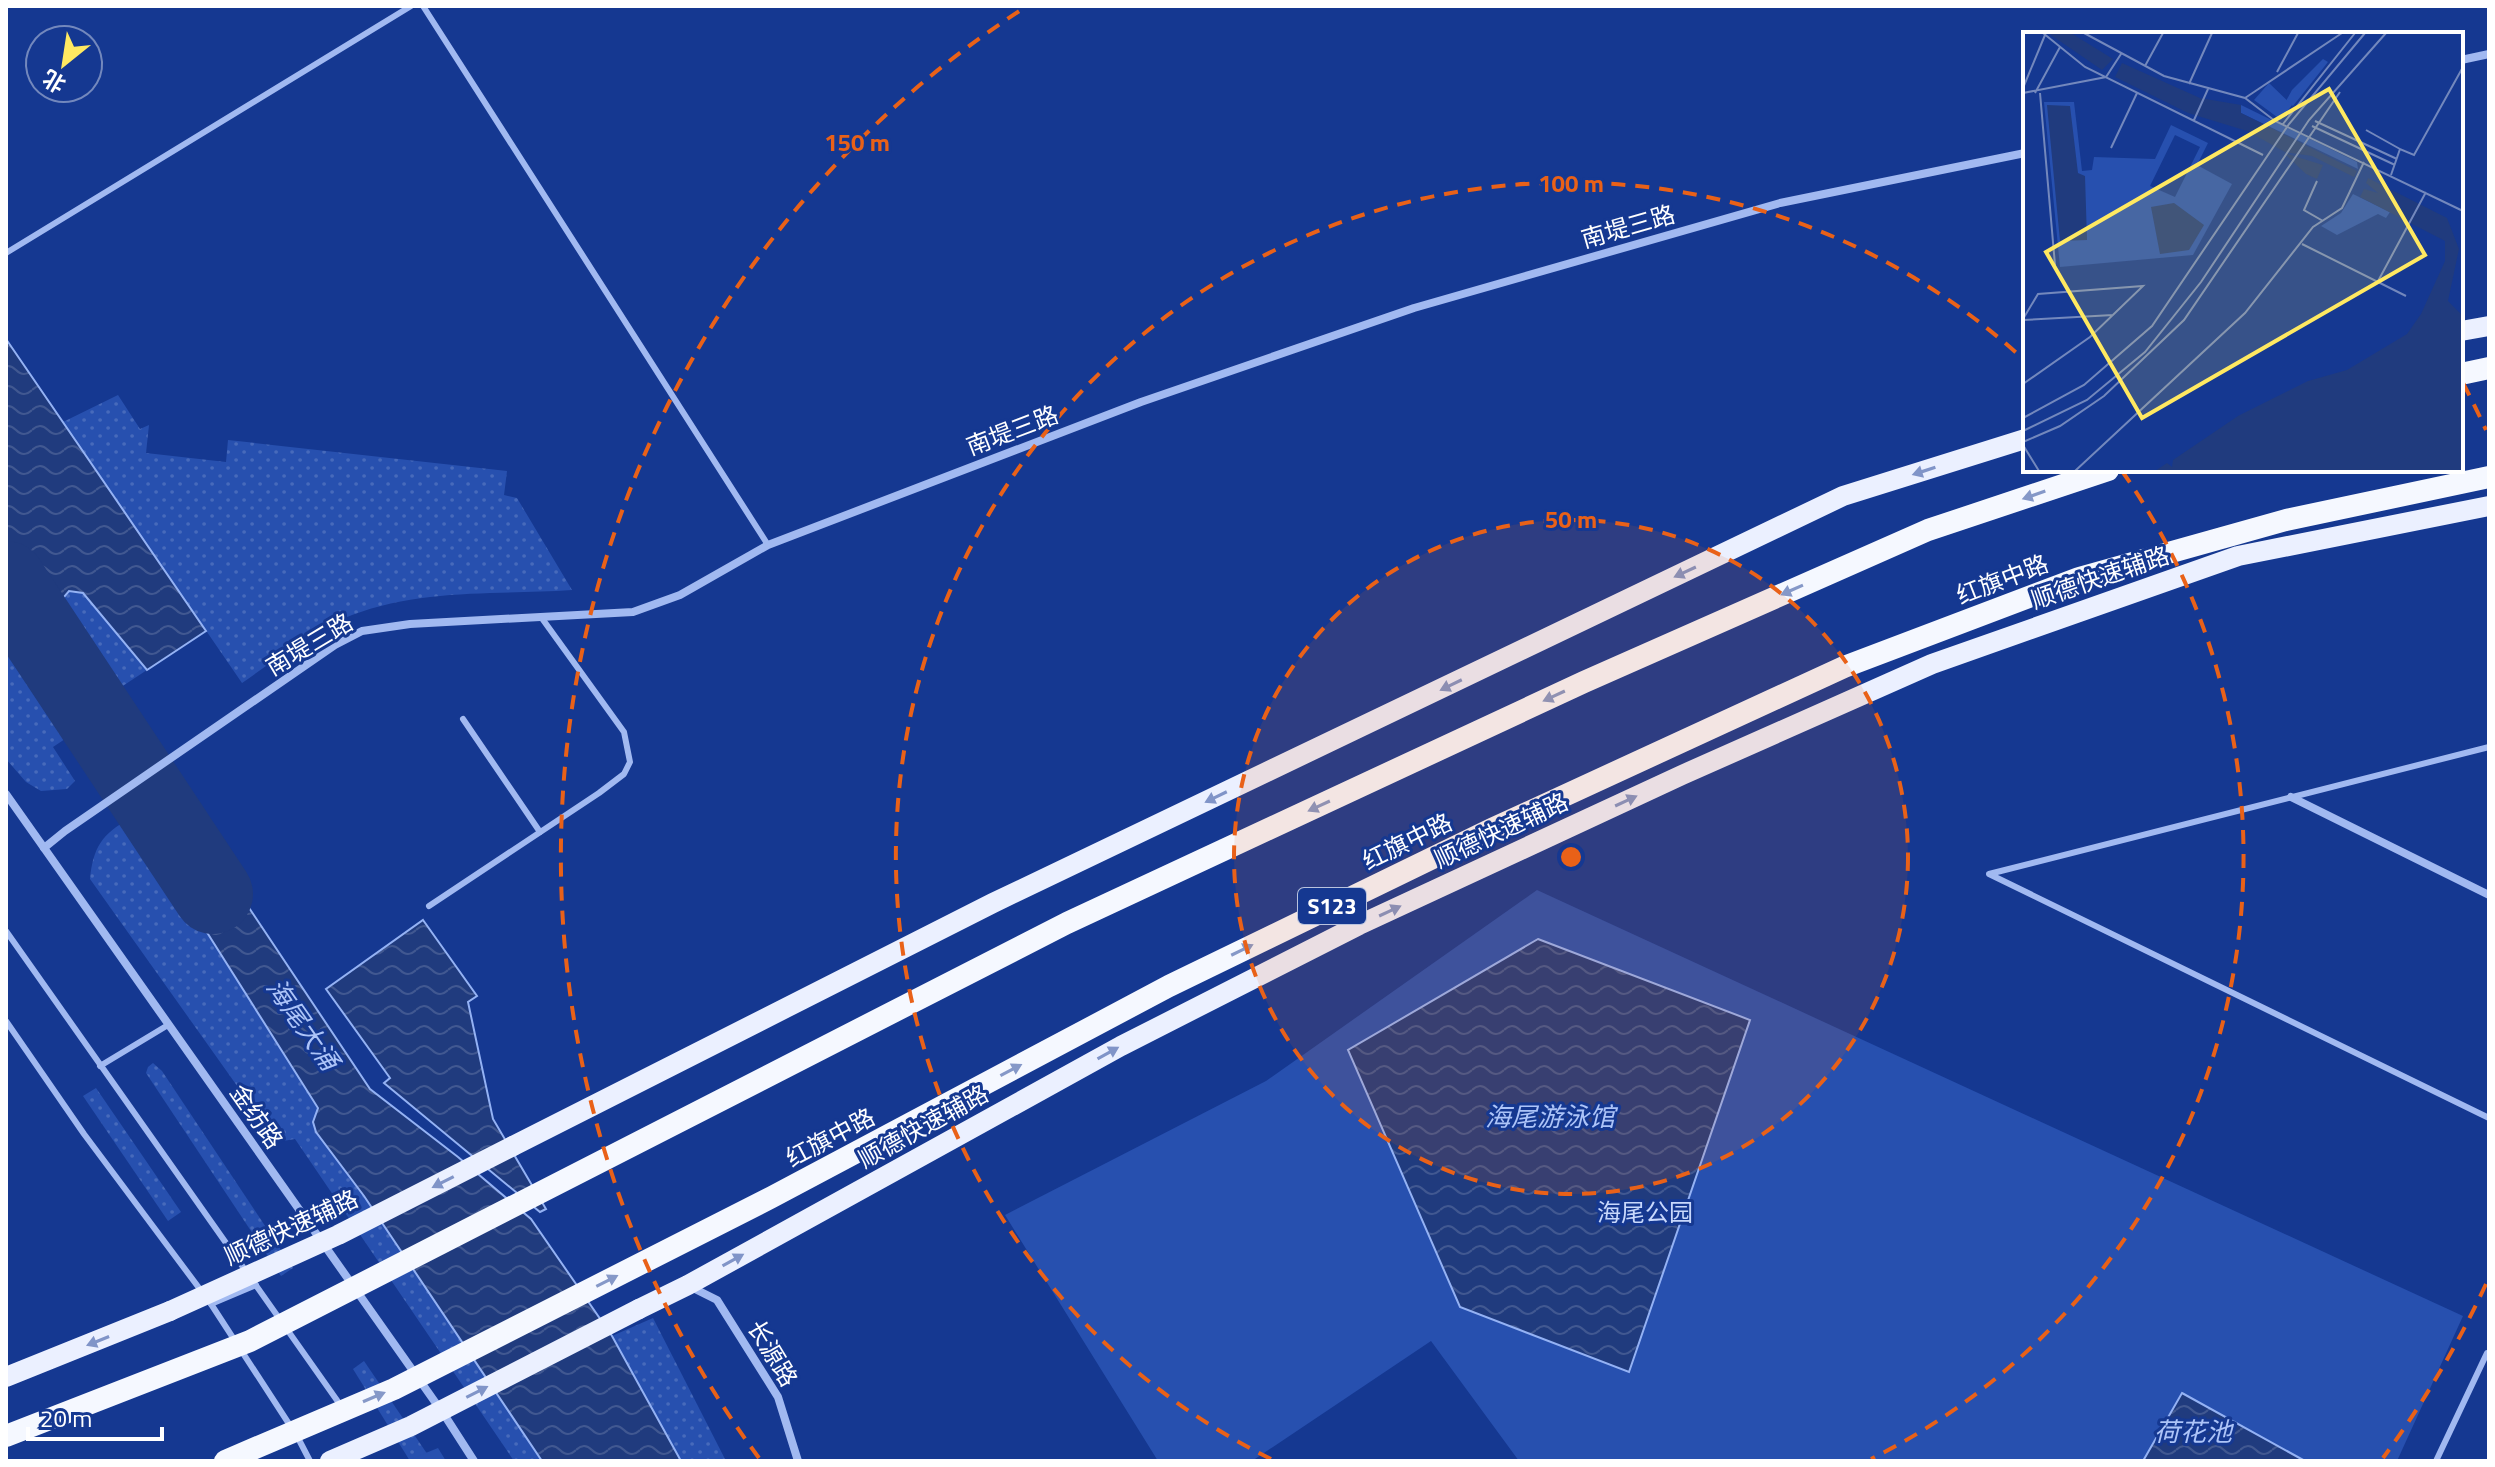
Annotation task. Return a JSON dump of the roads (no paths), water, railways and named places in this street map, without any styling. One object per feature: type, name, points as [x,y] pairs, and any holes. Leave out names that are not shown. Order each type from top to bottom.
[{"type":"highway","points":[[2463,374],[2489,368]]},
{"type":"highway","points":[[6,1436],[250,1341],[1067,923],[1569,689],[1928,530],[2102,472]]},
{"type":"highway","name":"红旗中路","points":[[225,1461],[408,1382],[772,1197],[1169,986],[1492,829],[1844,667],[2079,578],[2286,520],[2489,477]]},
{"type":"main road","points":[[2463,331],[2489,326]]},
{"type":"main road","name":"顺德快速辅路","points":[[6,1377],[170,1311],[338,1235],[993,903],[1843,496],[2023,440]]},
{"type":"main road","name":"顺德快速辅路","points":[[330,1461],[411,1426],[688,1285],[1121,1046],[1359,925],[1932,664],[2238,556],[2489,506]]},
{"type":"street","points":[[2463,60],[2489,54]]},
{"type":"street","name":"南堤三路","points":[[44,848],[335,645],[362,631],[424,622],[633,612],[680,595],[768,545],[1141,402],[1414,308],[1780,203],[2023,153]]},
{"type":"street","name":"金纺路","points":[[6,794],[474,1461]]},
{"type":"street","points":[[2291,797],[2489,895]]},
{"type":"street","name":"长源路","points":[[688,1285],[717,1300],[748,1347],[778,1397],[798,1461]]},
{"type":"lane","points":[[6,253],[411,6]]},
{"type":"lane","points":[[423,6],[768,545]]},
{"type":"lane","points":[[429,906],[599,793],[624,774],[630,762],[624,732],[541,617]]},
{"type":"lane","points":[[463,719],[540,832]]},
{"type":"lane","points":[[2489,747],[1989,874],[2489,1118]]},
{"type":"lane","points":[[6,931],[346,1413]]},
{"type":"lane","points":[[6,1021],[84,1134],[211,1304],[305,1448],[310,1461]]},
{"type":"lane","points":[[100,1066],[168,1025]]},
{"type":"lane","points":[[211,1304],[256,1285]]},
{"type":"lane","points":[[2436,1461],[2487,1353]]},
{"type":"water","points":[[6,339],[206,631],[147,670],[83,593],[69,591],[63,598],[63,610],[116,705],[77,731],[6,645]]},
{"type":"water","points":[[171,791],[370,1089],[531,1219],[612,1336],[681,1461],[542,1461],[364,1196],[316,1132],[313,1122],[318,1108],[153,847],[130,819]]},
{"type":"water","points":[[423,920],[477,996],[468,1002],[493,1119],[546,1209],[540,1212],[384,1083],[390,1078],[326,989]]},
{"type":"water","name":"海尾游泳馆","points":[[1538,939],[1750,1020],[1629,1372],[1460,1307],[1348,1050]]},
{"type":"water","name":"荷花池","points":[[2182,1393],[2305,1461],[2143,1461]]},
{"type":"waterway","name":"海尾大涌","points":[[6,581],[213,894]]},
{"type":"park label","name":"海尾公园","points":[[1645,1212]]}]
